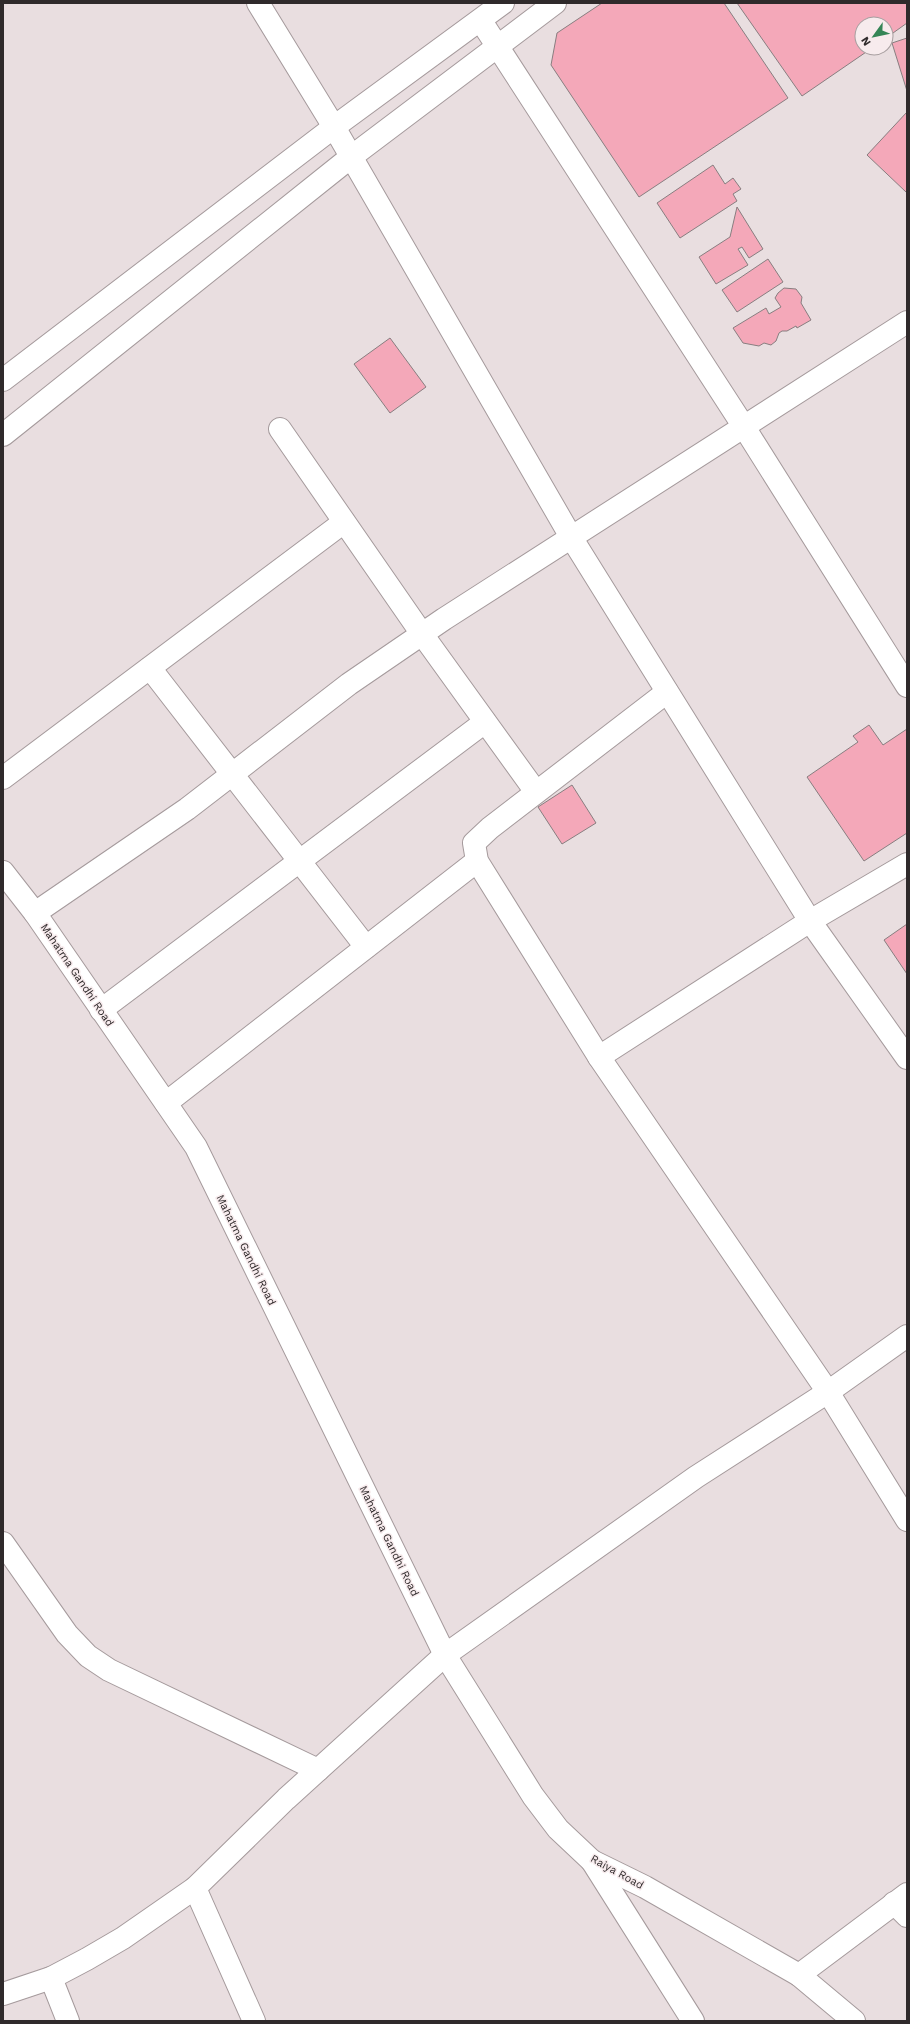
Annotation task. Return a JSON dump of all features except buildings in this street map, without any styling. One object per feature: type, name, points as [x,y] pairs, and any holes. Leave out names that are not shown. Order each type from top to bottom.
[{"type":"street","points":[[258,3],[334,127],[572,536],[810,921],[907,1058]]},
{"type":"street","points":[[3,380],[334,127],[503,3]]},
{"type":"street","points":[[3,435],[351,157],[548,5]]},
{"type":"street","points":[[481,20],[744,427],[907,686]]},
{"type":"street","points":[[35,913],[186,809],[349,684],[422,634],[572,536],[907,322]]},
{"type":"street","points":[[280,429],[422,634],[536,792]]},
{"type":"street","points":[[3,778],[344,522]]},
{"type":"street","points":[[150,668],[366,947]]},
{"type":"street","points":[[668,692],[490,828],[474,843],[477,861],[598,1057],[828,1392],[907,1520]]},
{"type":"street","points":[[102,1010],[485,722]]},
{"type":"street","points":[[166,1103],[477,861]]},
{"type":"street","points":[[598,1057],[810,921],[907,864]]},
{"type":"street","name":"Mahatma Gandhi Road","points":[[3,872],[35,913],[196,1147],[444,1655]]},
{"type":"street","points":[[3,1994],[51,1978],[123,1938],[195,1888],[318,1770],[444,1655],[696,1477],[828,1392],[907,1336]]},
{"type":"street","points":[[3,1543],[67,1634],[88,1656],[109,1670],[318,1770]]},
{"type":"street","name":"Raiya Road","points":[[444,1655],[532,1796],[558,1829],[592,1861],[645,1887],[799,1975],[854,2021]]},
{"type":"street","points":[[592,1861],[693,2021]]},
{"type":"street","points":[[195,1888],[254,2021]]},
{"type":"street","points":[[799,1975],[903,1904]]},
{"type":"street","points":[[51,1978],[68,2021]]}]
